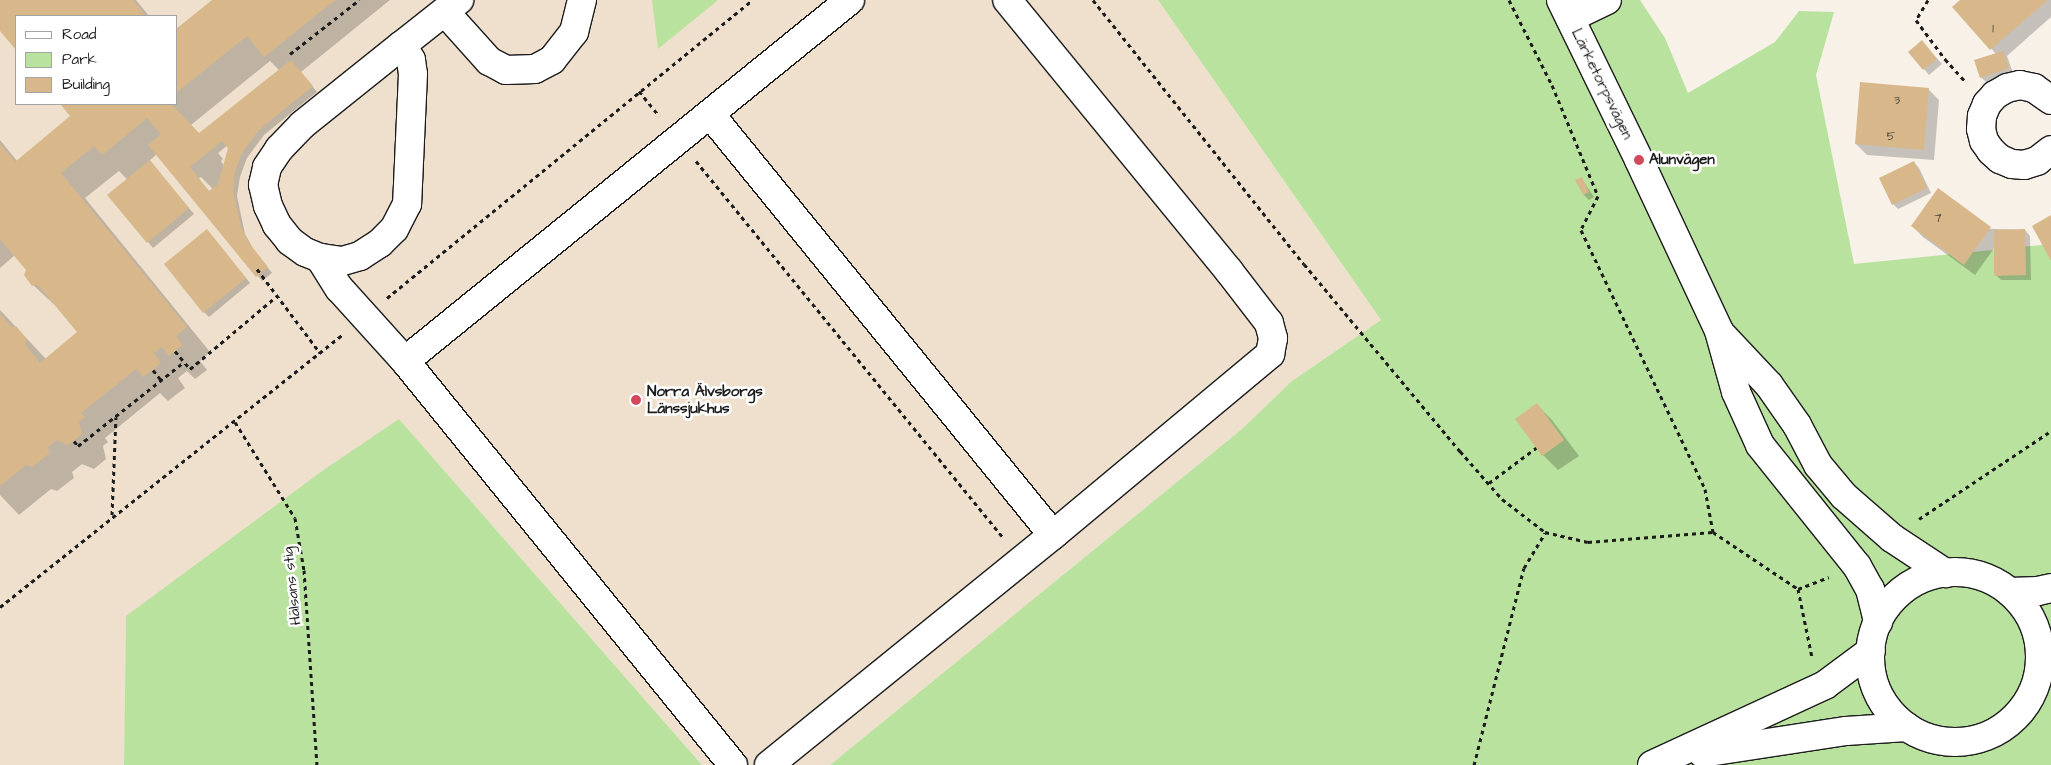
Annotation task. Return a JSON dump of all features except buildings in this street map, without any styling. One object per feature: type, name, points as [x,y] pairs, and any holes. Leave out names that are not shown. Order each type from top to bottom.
[{"type":"street","points":[[402,45],[411,60],[413,74],[407,204],[394,229],[380,243],[360,256],[342,261],[320,258],[305,252],[290,241],[277,225],[268,206],[263,185],[267,168],[279,149],[302,125],[402,45],[452,6],[489,61],[506,70],[535,69],[552,60],[574,32],[582,0]]},
{"type":"street","points":[[404,361],[850,0]]},
{"type":"street","points":[[769,765],[1053,535],[1270,354],[1273,338],[1269,323],[1229,271],[1007,0]]},
{"type":"street","points":[[1565,9],[1607,0]]},
{"type":"street","name":"Lärketorpsvägen","points":[[1565,9],[1639,160],[1718,331]]},
{"type":"street","points":[[2048,91],[2020,85],[2007,88],[1995,95],[1987,104],[1982,116],[1981,129],[1984,141],[1991,151],[2000,159],[2012,164],[2037,161],[2051,150]]},
{"type":"street","points":[[710,114],[1053,535]]},
{"type":"street","points":[[320,258],[339,288],[404,361],[733,765]]},
{"type":"street","points":[[1718,331],[1769,385],[1798,425],[1818,465],[1844,496],[1892,538],[1945,573]]},
{"type":"street","points":[[1718,331],[1736,392],[1760,445],[1857,566],[1870,589],[1878,622]]},
{"type":"street","points":[[1945,573],[1979,576],[1996,582],[2010,592],[2024,607],[2034,625],[2046,660],[2028,702],[2016,717],[2000,730],[1982,738],[1963,742],[1943,742],[1925,737],[1907,727],[1894,716],[1883,702],[1871,669],[1871,651],[1878,622],[1898,594],[1928,577],[1945,573]]},
{"type":"street","points":[[2010,592],[2051,588]]},
{"type":"street","points":[[1662,761],[1825,686],[1871,651]]},
{"type":"street","points":[[1662,761],[1846,731],[1907,727]]},
{"type":"path","points":[[290,54],[359,0]]},
{"type":"path","points":[[1093,0],[1304,264],[1502,499],[1545,532],[1588,542],[1714,532],[1798,589],[1857,566]]},
{"type":"path","points":[[1509,0],[1552,85],[1598,196],[1581,230],[1705,489],[1714,532]]},
{"type":"path","points":[[1928,0],[1916,20],[1945,59],[1987,104]]},
{"type":"path","points":[[639,91],[1022,560]]},
{"type":"path","points":[[258,269],[320,353]]},
{"type":"path","points":[[175,351],[190,369],[277,296]]},
{"type":"path","points":[[74,441],[78,446],[184,362]]},
{"type":"path","points":[[153,370],[162,381]]},
{"type":"path","points":[[112,516],[116,416]]},
{"type":"path","name":"Hälsans stig","points":[[235,422],[295,518],[304,570],[317,765]]},
{"type":"path","points":[[1892,538],[2051,431]]},
{"type":"path","points":[[1489,483],[1536,448]]},
{"type":"path","points":[[1474,765],[1524,568],[1545,532]]},
{"type":"shaded area","name":"Norra Älvsborgs Länssjukhus","points":[[0,0],[1158,0],[1381,320],[1292,381],[1242,429],[830,765],[702,765],[399,419],[126,616],[124,765],[0,765]]},
{"type":"green space","points":[[652,0],[718,0],[658,49]]},
{"type":"green space","points":[[1158,0],[1640,0],[1665,38],[1688,93],[1775,42],[1799,11],[1834,12],[1816,75],[1854,264],[2051,244],[2051,765],[830,765],[1242,429],[1292,381],[1381,320]]},
{"type":"green space","points":[[399,419],[702,765],[124,765],[126,616],[325,469]]},
{"type":"place","name":"Alunvägen","points":[[1639,160]]},
{"type":"place","name":"Norra Älvsborgs Länssjukhus","points":[[636,400]]}]
